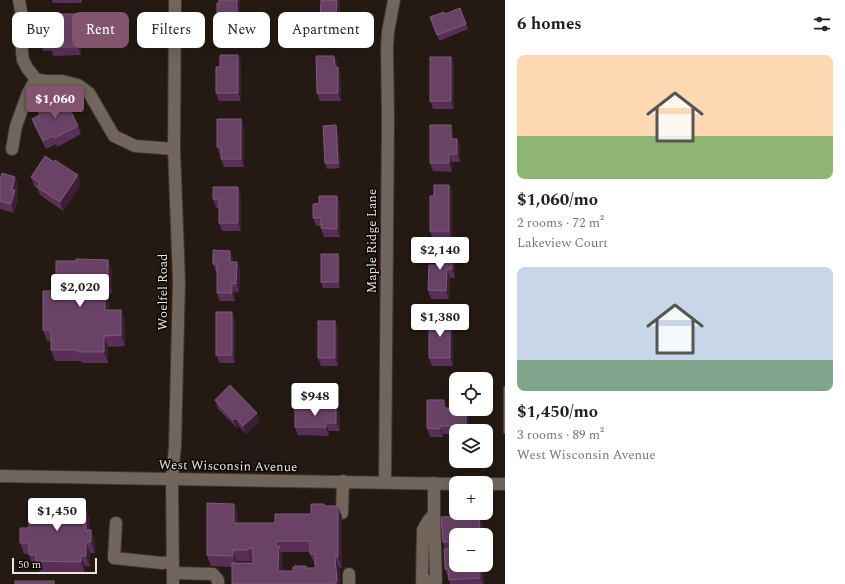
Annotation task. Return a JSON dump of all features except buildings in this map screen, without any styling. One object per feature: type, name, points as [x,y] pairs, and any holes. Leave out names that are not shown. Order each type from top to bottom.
[{"type":"street","points":[[18,0],[21,11],[23,60],[27,68],[36,79],[45,82],[62,81],[78,85],[83,88],[89,93],[114,136],[135,146],[174,149]]},
{"type":"street","name":"Woelfel Road","points":[[173,573],[172,479],[175,446],[178,281],[174,149],[175,0]]},
{"type":"street","name":"Maple Ridge Lane","points":[[385,482],[388,118],[386,48],[394,0]]},
{"type":"street","points":[[12,149],[16,126],[28,93],[36,79]]},
{"type":"street","name":"West Wisconsin Avenue","points":[[0,476],[449,484]]},
{"type":"street","points":[[342,513],[343,481]]},
{"type":"street","points":[[434,483],[436,581],[422,581],[423,530],[434,514]]},
{"type":"street","points":[[493,484],[505,484]]},
{"type":"street","points":[[116,523],[114,558],[162,563],[173,573],[213,574],[218,580],[218,584]]}]
